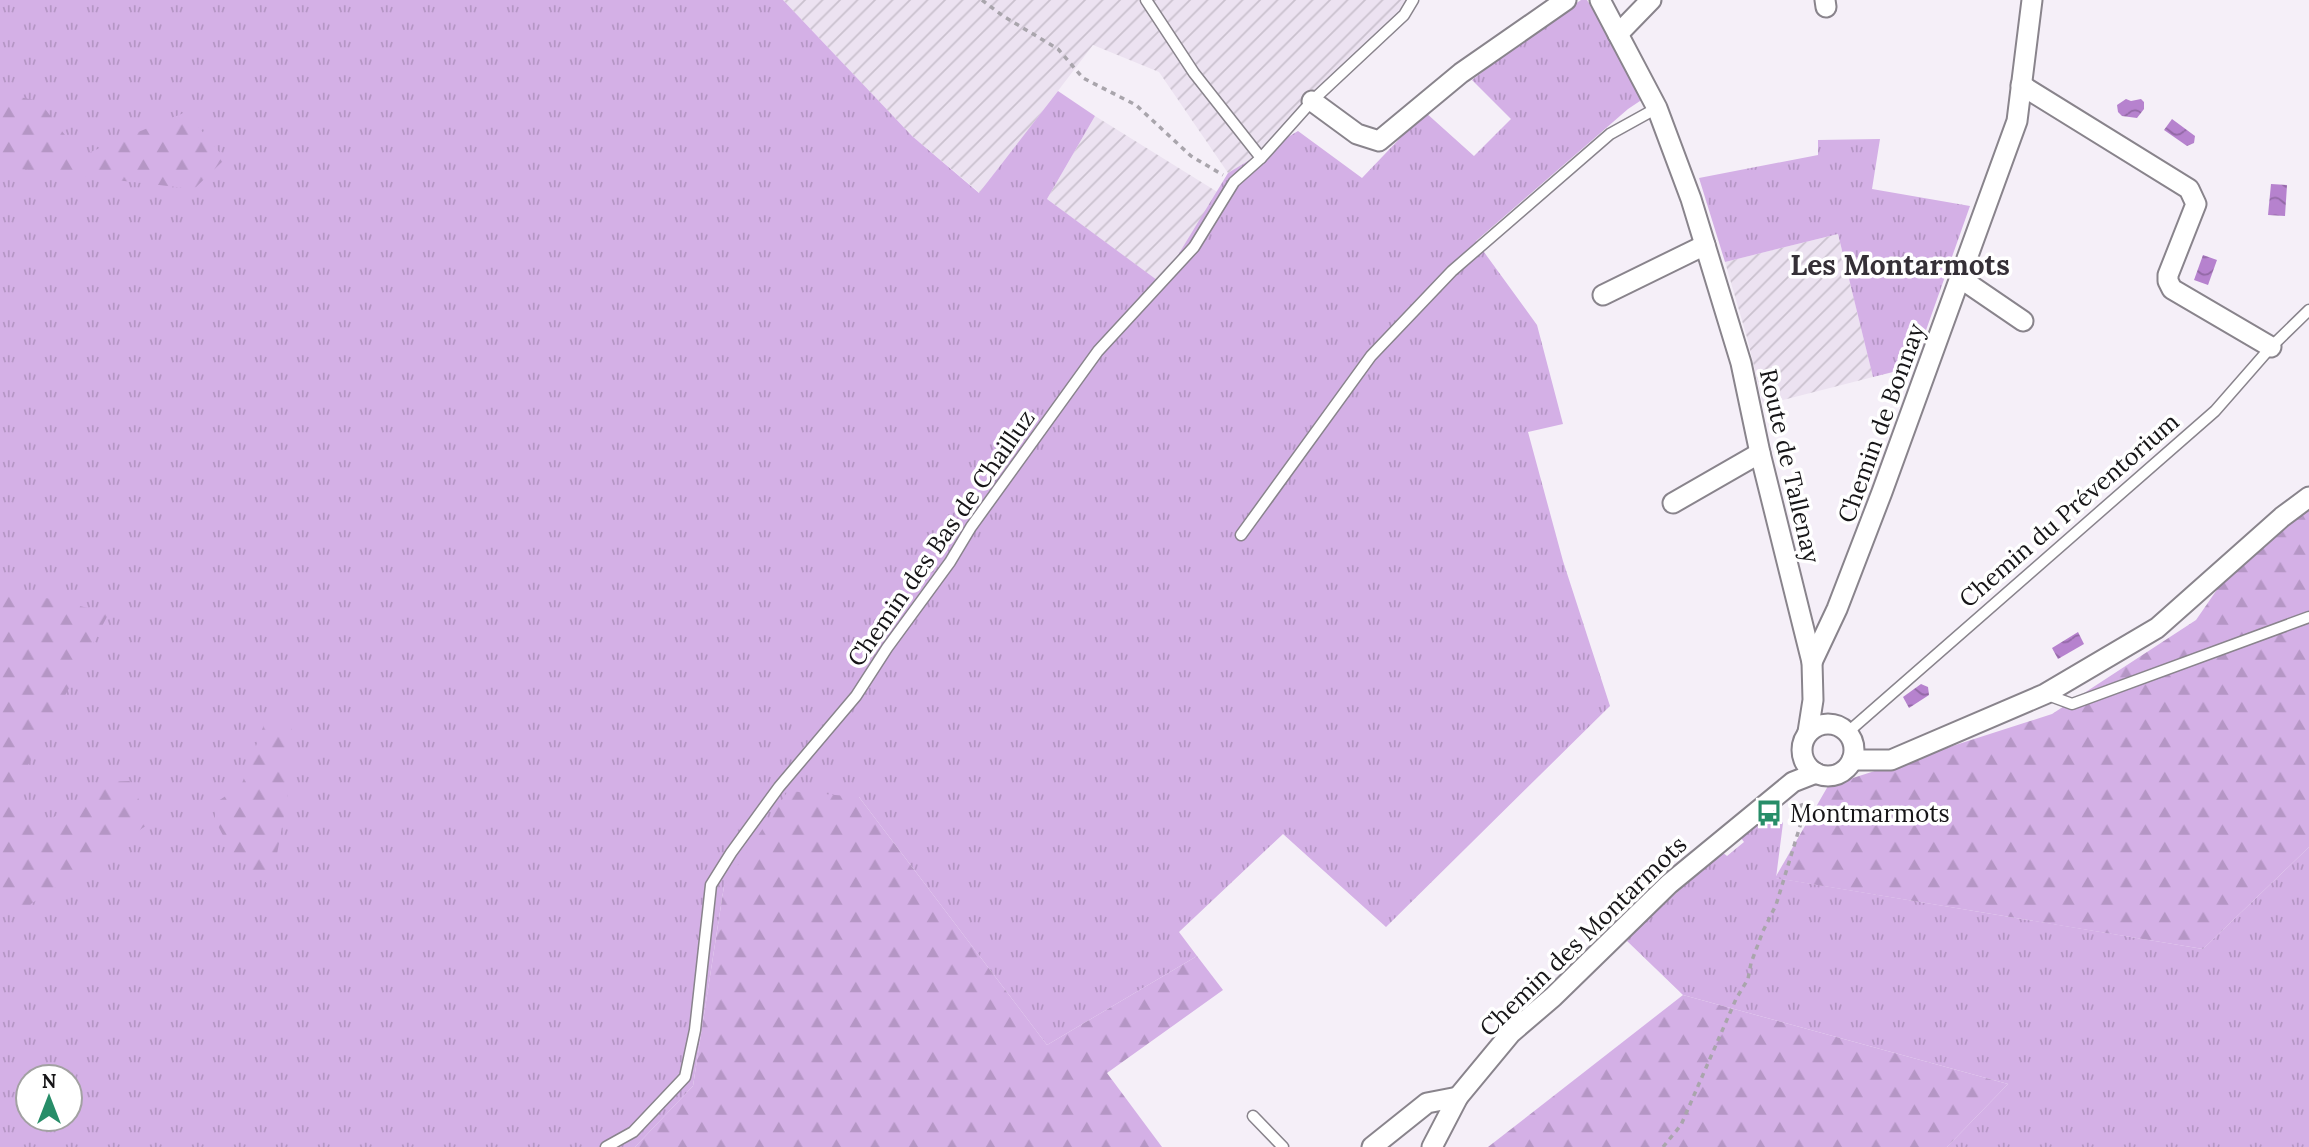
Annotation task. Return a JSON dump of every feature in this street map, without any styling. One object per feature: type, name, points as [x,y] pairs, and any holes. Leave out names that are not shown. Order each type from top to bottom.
[{"type":"street","points":[[1312,101],[1357,134],[1379,141],[1461,73],[1566,0]]},
{"type":"street","name":"Route de Tallenay","points":[[1600,0],[1657,108],[1691,199],[1741,363],[1760,453],[1812,662],[1813,700],[1808,732]]},
{"type":"street","points":[[1618,34],[1651,0]]},
{"type":"street","name":"Chemin de Bonnay","points":[[1812,662],[1837,609],[2017,121],[2032,0]]},
{"type":"street","points":[[2021,85],[2189,189],[2196,204],[2168,281],[2172,289],[2272,347]]},
{"type":"street","points":[[1603,295],[1705,245]]},
{"type":"street","points":[[1960,278],[2023,321]]},
{"type":"street","points":[[1673,503],[1760,453]]},
{"type":"street","points":[[1852,760],[1891,760],[2045,694],[2157,628],[2273,525],[2309,497]]},
{"type":"street","name":"Route de Tallenay","points":[[1813,700],[1827,723]]},
{"type":"street","points":[[1827,723],[1842,727],[1848,732],[1854,746],[1852,760],[1841,773],[1833,775],[1810,767],[1802,746],[1808,732],[1827,723]]},
{"type":"street","name":"Chemin des Montarmots","points":[[1432,1147],[1458,1097],[1511,1033],[1553,997],[1669,884],[1810,767]]},
{"type":"street","points":[[1372,1147],[1427,1103],[1458,1097]]},
{"type":"lane","points":[[1147,0],[1194,73],[1261,158]]},
{"type":"lane","name":"Chemin des Bas de Chailluz","points":[[606,1147],[633,1132],[685,1077],[695,1030],[711,886],[731,853],[779,787],[856,696],[887,648],[950,562],[971,527],[1098,351],[1194,247],[1234,182],[1261,158],[1312,101],[1404,15],[1413,0]]},
{"type":"lane","points":[[1241,535],[1371,356],[1452,271],[1610,134],[1657,108]]},
{"type":"lane","name":"Chemin du Préventorium","points":[[1848,732],[2215,411],[2309,310]]},
{"type":"lane","points":[[2045,694],[2073,704],[2309,617]]},
{"type":"lane","points":[[1253,1116],[1283,1147]]},
{"type":"path","points":[[982,0],[1058,49],[1083,78],[1136,105],[1191,156],[1234,182]]},
{"type":"path","points":[[1662,1147],[1681,1125],[1748,979],[1763,931],[1776,905],[1804,813],[1793,782]]},
{"type":"shaded area","points":[[783,0],[1408,0],[1397,15],[1281,131],[1248,162],[1228,173],[1159,72],[1093,45],[980,193],[912,136]]},
{"type":"shaded area","points":[[1095,116],[1219,193],[1181,254],[1155,279],[1047,199]]},
{"type":"shaded area","points":[[1838,234],[1873,377],[1763,405],[1725,262]]},
{"type":"green space","points":[[0,0],[783,0],[912,136],[979,193],[1058,91],[1095,116],[1047,199],[1161,283],[1228,173],[1298,131],[1362,178],[1425,112],[1474,156],[1511,119],[1472,80],[1535,31],[1581,0],[1587,0],[1646,97],[1628,109],[1476,241],[1537,325],[1563,424],[1528,432],[1563,561],[1610,706],[1386,927],[1283,834],[1179,932],[1197,956],[1047,1045],[859,797],[724,886],[693,1086],[635,1147],[0,1147]]},
{"type":"green space","points":[[0,93],[39,101],[81,156],[186,112],[225,159],[194,189],[11,168],[0,162]]},
{"type":"green space","points":[[1880,139],[1872,189],[1970,206],[1913,367],[1873,377],[1838,234],[1725,262],[1699,178],[1818,155],[1818,140]]},
{"type":"green space","points":[[2309,488],[2309,847],[2203,949],[1775,878],[1828,786],[2052,714],[2196,620],[2270,513]]},
{"type":"green space","points":[[0,587],[109,613],[10,799],[39,828],[102,782],[130,781],[150,823],[19,912],[0,895]]},
{"type":"green space","points":[[292,713],[290,783],[271,887],[231,851],[215,820],[215,803],[241,786],[265,722]]},
{"type":"green space","points":[[788,791],[859,797],[1047,1045],[1197,956],[1223,990],[1107,1073],[1162,1147],[635,1147],[693,1086],[724,886]]},
{"type":"green space","points":[[1770,810],[1783,823],[1776,878],[2203,949],[2309,847],[2309,1147],[1947,1147],[2008,1084],[1683,995],[1627,941],[1635,930],[1722,852],[1727,856],[1744,842],[1741,838]]},
{"type":"green space","points":[[1683,995],[2008,1084],[1947,1147],[1488,1147]]},
{"type":"water","points":[[2126,99],[2141,99],[2144,102],[2144,109],[2137,118],[2122,116],[2118,112],[2117,105]]},
{"type":"water","points":[[2172,119],[2195,136],[2194,143],[2187,146],[2164,130]]},
{"type":"water","points":[[2271,184],[2287,185],[2285,216],[2268,215]]},
{"type":"water","points":[[2203,255],[2217,260],[2208,285],[2194,280]]},
{"type":"water","points":[[2078,632],[2084,644],[2058,659],[2052,648]]},
{"type":"water","points":[[1921,684],[1928,687],[1929,695],[1909,708],[1903,697]]},
{"type":"place","name":"Montmarmots","points":[[1769,813]]},
{"type":"district","name":"Les Montarmots","points":[[1900,265]]}]
